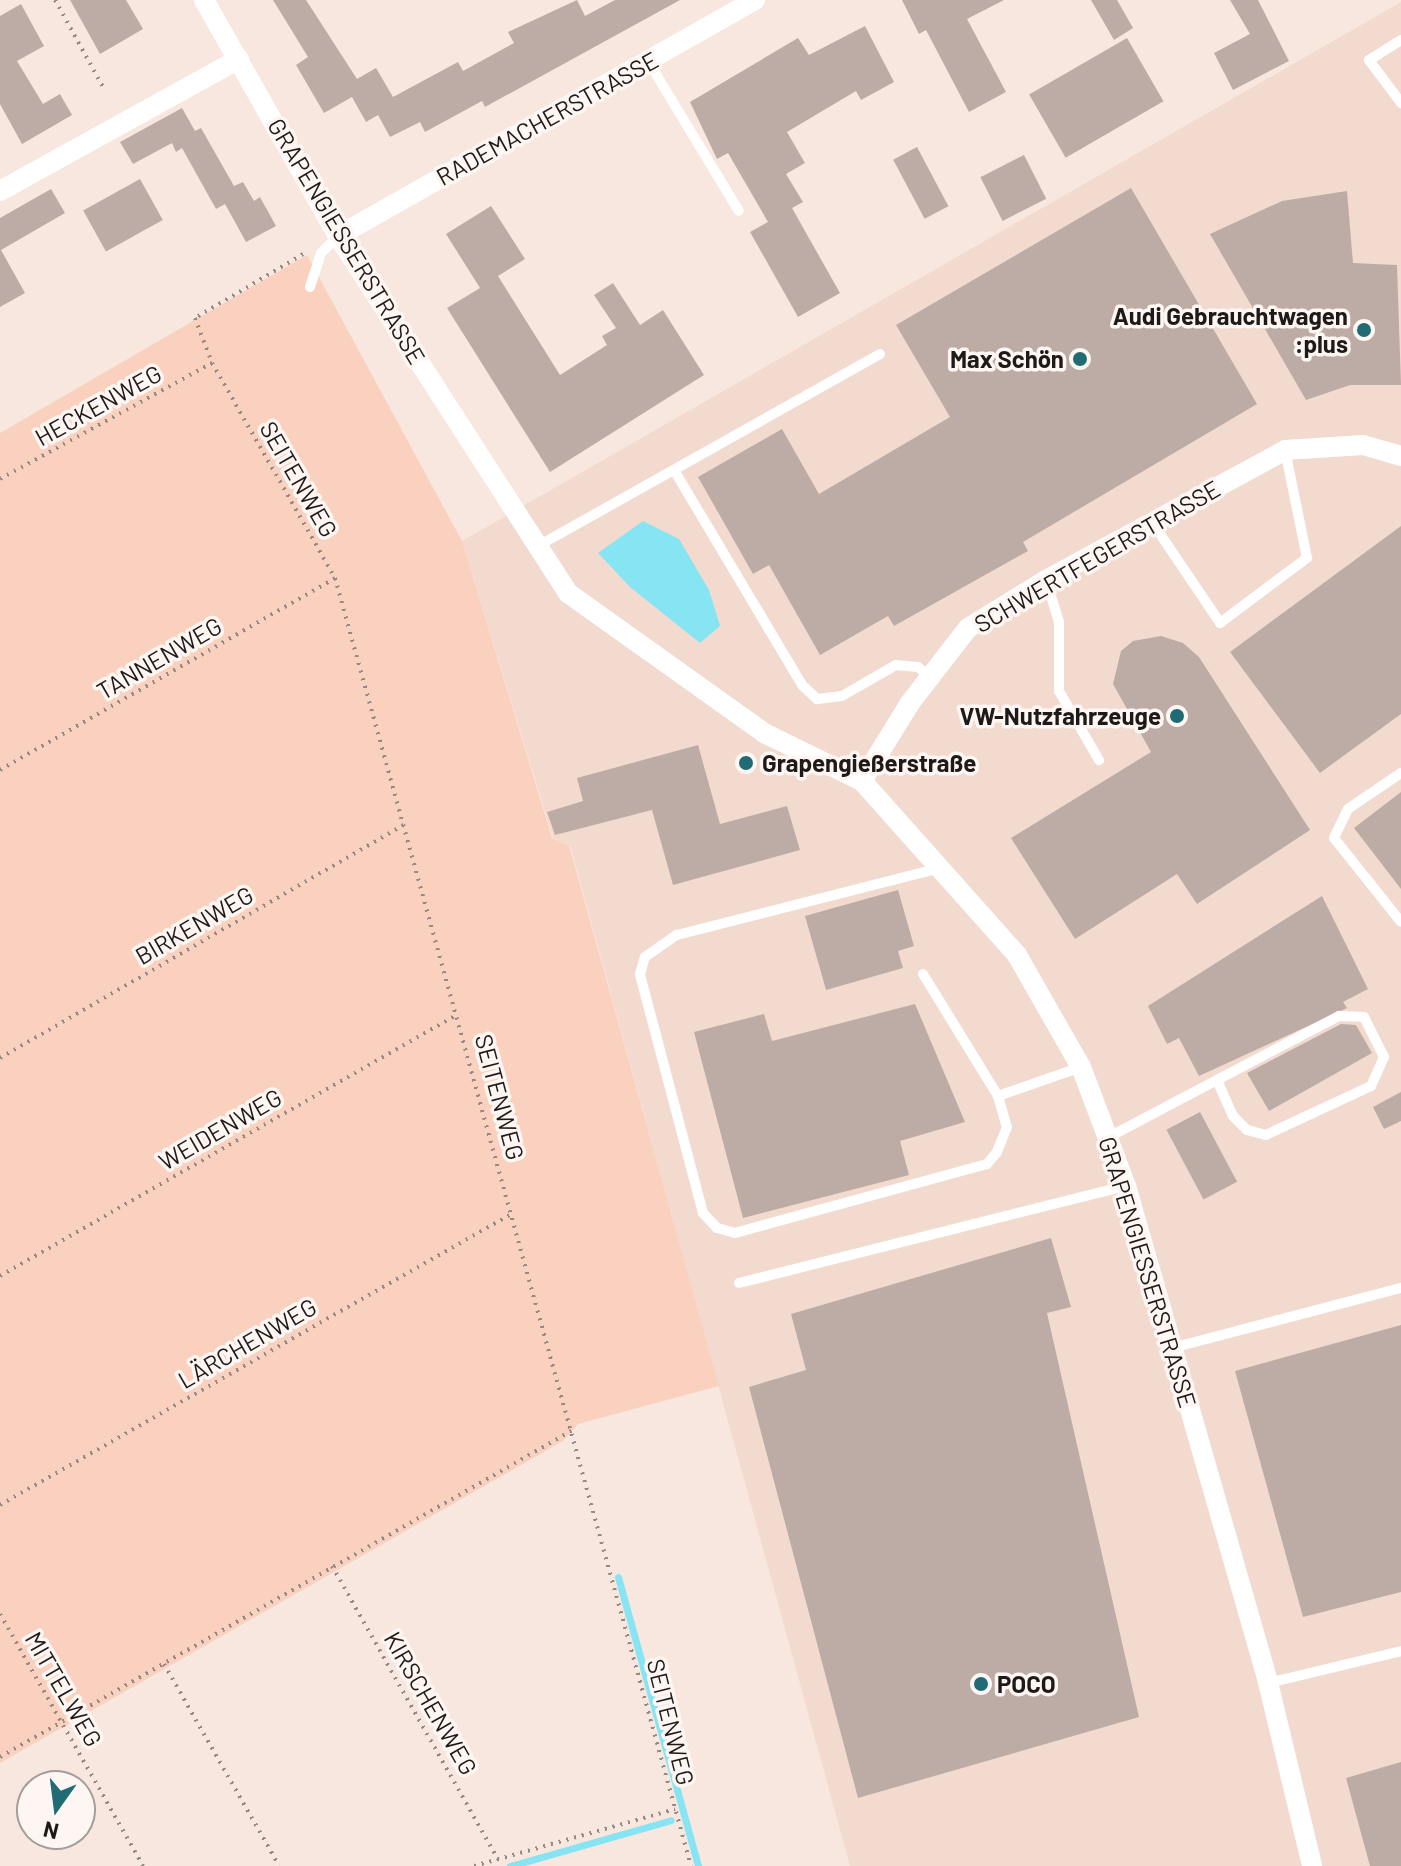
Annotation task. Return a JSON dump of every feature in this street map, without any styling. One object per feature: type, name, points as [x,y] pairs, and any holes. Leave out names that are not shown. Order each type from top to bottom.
[{"type":"street","name":"GRAPENGIESSERSTRASSE","points":[[204,0],[338,236],[568,593],[699,691],[764,733],[862,781],[1017,955],[1081,1067],[1126,1186],[1268,1683],[1312,1866]]},
{"type":"street","name":"RADEMACHERSTRASSE","points":[[338,236],[755,0]]},
{"type":"street","points":[[2,186],[239,59]]},
{"type":"street","name":"SCHWERTFEGERSTRASSE","points":[[862,781],[930,677],[968,628],[1046,580],[1285,450],[1363,445],[1401,456]]},
{"type":"lane","points":[[1401,40],[1369,60],[1401,103]]},
{"type":"lane","points":[[648,61],[739,211]]},
{"type":"lane","points":[[310,287],[321,253],[338,236]]},
{"type":"lane","points":[[538,546],[880,354]]},
{"type":"lane","points":[[1152,522],[1220,623],[1307,558],[1285,450]]},
{"type":"lane","points":[[674,470],[794,673],[817,699],[842,696],[896,665],[918,667],[930,677]]},
{"type":"lane","points":[[1046,580],[1059,622],[1059,691],[1099,760]]},
{"type":"lane","points":[[1401,773],[1348,809],[1334,838],[1401,922]]},
{"type":"lane","points":[[923,974],[998,1096],[1007,1127],[987,1164],[735,1233],[717,1228],[703,1213],[640,974],[654,946],[677,935],[942,868]]},
{"type":"lane","points":[[1107,1138],[1217,1080],[1352,1013],[1364,1017],[1384,1057],[1371,1086],[1266,1135],[1247,1130],[1233,1116],[1217,1080]]},
{"type":"lane","points":[[998,1096],[1081,1067]]},
{"type":"lane","points":[[739,1283],[1126,1186]]},
{"type":"lane","points":[[1172,1348],[1401,1288]]},
{"type":"lane","points":[[1268,1683],[1401,1651]]},
{"type":"path","points":[[55,0],[103,87]]},
{"type":"path","name":"SEITENWEG","points":[[338,236],[195,318],[212,363],[335,578],[407,823],[691,1866]]},
{"type":"path","name":"HECKENWEG","points":[[0,479],[212,363]]},
{"type":"path","name":"TANNENWEG","points":[[0,770],[335,578]]},
{"type":"path","name":"BIRKENWEG","points":[[0,1058],[407,823]]},
{"type":"path","name":"WEIDENWEG","points":[[0,1276],[458,1014]]},
{"type":"path","name":"LÄRCHENWEG","points":[[0,1505],[513,1213]]},
{"type":"path","points":[[0,1757],[571,1431]]},
{"type":"path","name":"KIRSCHENWEG","points":[[332,1566],[498,1859]]},
{"type":"path","name":"MITTELWEG","points":[[0,1614],[143,1866]]},
{"type":"path","points":[[164,1664],[279,1866]]},
{"type":"path","points":[[474,1866],[675,1809]]},
{"type":"shaded area","points":[[1401,2],[1401,1866],[850,1866],[570,845],[553,838],[462,541]]},
{"type":"shaded area","points":[[307,255],[462,541],[552,838],[569,845],[719,1386],[578,1424],[563,1441],[0,1763],[0,433]]},
{"type":"water","points":[[643,521],[679,539],[709,590],[720,626],[700,643],[630,587],[598,553]]},
{"type":"building","points":[[70,0],[126,0],[143,29],[100,54]]},
{"type":"building","points":[[273,0],[306,0],[357,79],[376,68],[393,97],[458,62],[463,71],[514,43],[508,32],[577,0],[585,16],[615,0],[680,0],[485,107],[482,101],[425,132],[420,122],[390,137],[378,115],[366,122],[352,97],[324,113],[296,65],[308,57]]},
{"type":"building","points":[[902,0],[1004,0],[967,19],[1006,92],[969,112],[926,30],[919,34]]},
{"type":"building","points":[[1091,0],[1117,0],[1133,28],[1114,40]]},
{"type":"building","points":[[1230,0],[1258,0],[1289,61],[1233,90],[1214,53],[1250,34]]},
{"type":"building","points":[[21,4],[44,46],[17,61],[43,104],[60,94],[72,115],[22,144],[0,104],[0,16]]},
{"type":"building","points":[[865,26],[894,82],[861,100],[856,91],[787,132],[805,163],[786,174],[803,202],[792,208],[840,293],[798,317],[750,232],[768,222],[728,153],[717,159],[690,102],[798,38],[809,55]]},
{"type":"building","points":[[1127,38],[1164,101],[1066,158],[1029,94]]},
{"type":"building","points":[[182,108],[195,131],[201,128],[234,186],[243,182],[254,201],[260,197],[276,226],[246,242],[225,204],[216,209],[182,148],[176,152],[172,143],[133,164],[120,142]]},
{"type":"building","points":[[917,147],[948,206],[925,219],[893,160]]},
{"type":"building","points":[[1024,155],[1046,199],[1003,221],[980,177]]},
{"type":"building","points":[[140,179],[163,220],[106,252],[83,211]]},
{"type":"building","points":[[1131,188],[1257,404],[1023,542],[1028,551],[894,626],[888,616],[820,655],[769,565],[753,574],[698,477],[782,429],[819,494],[950,417],[896,325]]},
{"type":"building","points":[[51,189],[65,213],[1,250],[25,293],[0,307],[0,218]]},
{"type":"building","points":[[1347,191],[1353,263],[1397,265],[1401,385],[1350,385],[1306,400],[1210,234],[1282,201]]},
{"type":"building","points":[[491,206],[525,259],[498,276],[560,375],[607,345],[602,336],[616,328],[594,295],[613,283],[640,325],[663,310],[704,375],[550,472],[447,308],[480,288],[446,234]]},
{"type":"building","points":[[1401,526],[1401,714],[1320,773],[1230,652]]},
{"type":"building","points":[[1161,636],[1183,643],[1199,657],[1310,830],[1197,904],[1177,874],[1075,939],[1011,838],[1151,752],[1113,684],[1121,651],[1133,641]]},
{"type":"building","points":[[698,745],[720,824],[787,806],[800,850],[673,885],[652,810],[555,835],[547,812],[583,801],[577,778]]},
{"type":"building","points":[[1401,792],[1401,889],[1354,828]]},
{"type":"building","points":[[898,890],[914,946],[898,951],[903,968],[826,990],[805,916]]},
{"type":"building","points":[[1322,896],[1368,989],[1343,1002],[1347,1008],[1199,1076],[1179,1038],[1167,1044],[1148,1006]]},
{"type":"building","points":[[915,1004],[965,1122],[900,1141],[909,1175],[743,1218],[694,1032],[764,1014],[772,1041]]},
{"type":"building","points":[[1341,1024],[1356,1025],[1372,1053],[1269,1111],[1247,1073]]},
{"type":"building","points":[[1401,1092],[1401,1121],[1384,1129],[1373,1107]]},
{"type":"building","points":[[1200,1112],[1237,1182],[1204,1200],[1166,1130]]},
{"type":"building","points":[[1051,1238],[1071,1307],[1047,1313],[1139,1717],[858,1798],[749,1387],[806,1370],[791,1314]]},
{"type":"building","points":[[1401,1325],[1401,1592],[1303,1617],[1235,1371]]},
{"type":"building","points":[[1401,1762],[1401,1866],[1370,1866],[1346,1778]]},
{"type":"waterway","points":[[618,1577],[698,1866]]},
{"type":"waterway","points":[[510,1866],[671,1820]]},
{"type":"place","name":"Audi Gebrauchtwagen :plus","points":[[1364,330]]},
{"type":"place","name":"Max Schön","points":[[1080,359]]},
{"type":"place","name":"VW-Nutzfahrzeuge","points":[[1177,716]]},
{"type":"place","name":"Grapengießerstraße","points":[[746,763]]},
{"type":"place","name":"POCO","points":[[981,1684]]}]
